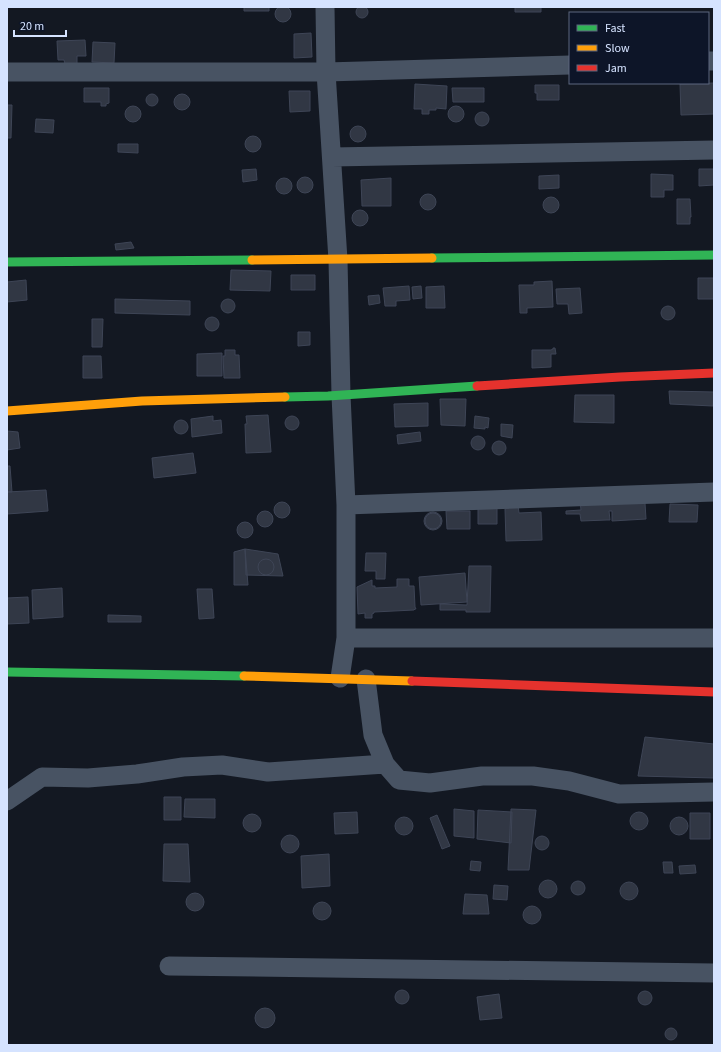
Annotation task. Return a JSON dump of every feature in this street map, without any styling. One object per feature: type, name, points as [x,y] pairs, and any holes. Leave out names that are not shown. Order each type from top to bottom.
[{"type":"street","points":[[325,7],[326,72],[338,260],[341,395],[346,505],[346,638],[340,678]]},
{"type":"street","points":[[7,72],[326,72],[569,65]]},
{"type":"street","points":[[332,157],[714,150]]},
{"type":"street","points":[[7,262],[338,260],[714,255]]},
{"type":"street","points":[[7,410],[142,401],[341,395],[620,376],[714,373]]},
{"type":"street","points":[[346,505],[714,492]]},
{"type":"street","points":[[346,638],[714,638]]},
{"type":"street","points":[[7,672],[340,678],[714,692]]},
{"type":"street","points":[[366,679],[373,736],[385,764],[399,780],[430,783],[482,776],[533,776],[569,781],[619,794],[714,792]]},
{"type":"street","points":[[7,801],[42,777],[88,778],[137,774],[183,767],[222,765],[268,772],[385,764]]},
{"type":"street","points":[[169,966],[714,973]]},
{"type":"building","points":[[283,6],[290,11],[291,14],[286,21],[283,22],[276,17],[275,14],[280,7]]},
{"type":"building","points":[[360,6],[364,6],[368,12],[364,18],[360,18],[356,14],[356,10]]},
{"type":"building","points":[[244,7],[269,7],[269,11],[244,11]]},
{"type":"building","points":[[515,7],[541,7],[541,12],[515,12]]},
{"type":"building","points":[[311,33],[312,57],[294,58],[294,34]]},
{"type":"building","points":[[85,40],[86,56],[77,56],[77,64],[65,64],[64,60],[58,60],[57,41]]},
{"type":"building","points":[[93,42],[115,43],[114,63],[92,62]]},
{"type":"building","points":[[714,83],[714,114],[681,115],[680,84]]},
{"type":"building","points":[[415,84],[447,86],[446,109],[436,108],[436,110],[429,110],[429,114],[422,114],[422,109],[414,109]]},
{"type":"building","points":[[535,85],[559,85],[559,100],[537,100]]},
{"type":"building","points":[[84,88],[109,88],[109,103],[106,104],[106,106],[101,106],[101,102],[84,102]]},
{"type":"building","points":[[452,88],[484,88],[484,102],[453,102]]},
{"type":"building","points":[[289,91],[310,91],[310,111],[290,112]]},
{"type":"building","points":[[150,94],[154,94],[158,100],[154,106],[150,106],[146,102],[146,98]]},
{"type":"building","points":[[182,94],[188,96],[190,102],[188,108],[182,110],[176,108],[174,102],[176,96]]},
{"type":"building","points":[[7,105],[12,105],[11,138],[7,138]]},
{"type":"building","points":[[133,106],[139,108],[141,114],[139,120],[133,122],[127,120],[125,114],[127,108]]},
{"type":"building","points":[[453,106],[459,106],[464,111],[462,120],[459,122],[453,122],[448,117],[448,111]]},
{"type":"building","points":[[479,112],[485,112],[489,116],[489,122],[485,126],[479,126],[475,122],[475,116]]},
{"type":"building","points":[[36,119],[54,120],[53,133],[35,132]]},
{"type":"building","points":[[358,126],[364,128],[366,134],[364,140],[358,142],[352,140],[350,134],[352,128]]},
{"type":"building","points":[[253,136],[259,138],[261,144],[259,150],[253,152],[247,150],[245,144],[247,138]]},
{"type":"building","points":[[118,144],[138,144],[138,153],[118,152]]},
{"type":"building","points":[[256,169],[257,180],[243,182],[242,170]]},
{"type":"building","points":[[699,169],[714,169],[714,185],[699,186]]},
{"type":"building","points":[[651,174],[673,175],[673,190],[664,190],[664,197],[651,197]]},
{"type":"building","points":[[559,175],[559,188],[539,189],[539,176]]},
{"type":"building","points":[[305,177],[311,179],[313,185],[311,191],[305,193],[299,191],[297,185],[299,179]]},
{"type":"building","points":[[284,178],[290,180],[292,186],[290,192],[284,194],[278,192],[276,186],[278,180]]},
{"type":"building","points":[[391,178],[391,206],[362,206],[361,180]]},
{"type":"building","points":[[428,194],[434,196],[436,202],[434,208],[428,210],[422,208],[420,202],[422,196]]},
{"type":"building","points":[[551,197],[557,199],[559,205],[557,211],[551,213],[545,211],[543,205],[545,199]]},
{"type":"building","points":[[677,199],[690,199],[690,224],[677,224]]},
{"type":"building","points":[[360,210],[366,212],[368,218],[366,224],[360,226],[354,224],[352,218],[354,212]]},
{"type":"building","points":[[131,242],[134,248],[116,250],[115,244]]},
{"type":"building","points":[[231,270],[271,271],[270,291],[230,290]]},
{"type":"building","points":[[291,275],[315,275],[315,290],[291,290]]},
{"type":"building","points":[[698,278],[714,278],[714,299],[698,299]]},
{"type":"building","points":[[26,280],[27,300],[7,302],[7,282]]},
{"type":"building","points":[[552,281],[553,307],[527,308],[527,313],[520,313],[519,285],[534,285],[534,282]]},
{"type":"building","points":[[409,286],[410,300],[396,301],[396,306],[385,306],[383,288]]},
{"type":"building","points":[[421,286],[422,298],[413,299],[412,287]]},
{"type":"building","points":[[444,286],[445,308],[426,308],[426,287]]},
{"type":"building","points":[[580,288],[582,313],[569,314],[568,304],[557,304],[556,289]]},
{"type":"building","points":[[379,295],[380,303],[369,305],[368,296]]},
{"type":"building","points":[[115,299],[190,301],[190,315],[115,313]]},
{"type":"building","points":[[228,299],[233,301],[235,306],[233,311],[228,313],[223,311],[221,306],[223,301]]},
{"type":"building","points":[[665,306],[671,306],[675,310],[675,316],[671,320],[665,320],[661,316],[661,310]]},
{"type":"building","points":[[212,317],[217,319],[219,324],[217,329],[212,331],[207,329],[205,324],[207,319]]},
{"type":"building","points":[[92,319],[103,319],[102,347],[92,347]]},
{"type":"building","points":[[298,332],[310,332],[310,345],[298,346]]},
{"type":"building","points":[[555,348],[556,354],[551,354],[551,367],[532,368],[532,350],[551,350]]},
{"type":"building","points":[[225,350],[235,350],[235,355],[239,355],[240,378],[224,378],[223,356],[225,356]]},
{"type":"building","points":[[222,353],[222,376],[197,376],[197,354]]},
{"type":"building","points":[[83,356],[101,356],[102,378],[83,378]]},
{"type":"building","points":[[669,391],[714,392],[713,406],[670,404]]},
{"type":"building","points":[[575,395],[614,395],[614,423],[574,422]]},
{"type":"building","points":[[440,399],[466,399],[465,426],[441,425]]},
{"type":"building","points":[[428,403],[428,426],[395,427],[394,404]]},
{"type":"building","points":[[268,415],[271,452],[246,453],[246,416]]},
{"type":"building","points":[[213,416],[213,421],[221,420],[222,433],[192,437],[191,419]]},
{"type":"building","points":[[289,416],[295,416],[299,420],[299,426],[295,430],[289,430],[285,426],[285,420]]},
{"type":"building","points":[[475,416],[489,418],[488,428],[474,428]]},
{"type":"building","points":[[178,420],[184,420],[188,424],[188,430],[184,434],[178,434],[174,430],[174,424]]},
{"type":"building","points":[[501,424],[513,425],[512,438],[501,436]]},
{"type":"building","points":[[7,431],[18,432],[20,448],[7,450]]},
{"type":"building","points":[[420,432],[421,441],[398,444],[397,435]]},
{"type":"building","points":[[478,436],[483,438],[485,443],[483,448],[478,450],[473,448],[471,443],[473,438]]},
{"type":"building","points":[[499,441],[504,443],[506,448],[504,453],[499,455],[494,453],[492,448],[494,443]]},
{"type":"building","points":[[193,453],[196,473],[154,478],[152,458]]},
{"type":"building","points":[[7,466],[10,466],[12,492],[7,492]]},
{"type":"building","points":[[46,490],[48,511],[7,514],[7,492]]},
{"type":"building","points":[[580,501],[645,503],[646,519],[612,521],[612,511],[609,511],[610,520],[581,521],[580,514],[566,514],[566,511],[581,510]]},
{"type":"building","points":[[282,502],[289,507],[290,510],[285,517],[282,518],[275,513],[274,510],[279,503]]},
{"type":"building","points":[[670,504],[698,505],[697,522],[669,522]]},
{"type":"building","points":[[518,505],[519,513],[541,512],[542,540],[506,541],[505,509]]},
{"type":"building","points":[[478,507],[497,508],[497,524],[478,524]]},
{"type":"building","points":[[265,511],[272,516],[273,519],[268,526],[265,527],[258,522],[257,519],[262,512]]},
{"type":"building","points":[[446,511],[470,511],[470,529],[447,529]]},
{"type":"building","points":[[433,512],[439,515],[442,521],[439,527],[433,530],[427,527],[424,521],[427,515]]},
{"type":"building","points":[[430,513],[436,513],[441,518],[439,527],[436,529],[430,529],[425,524],[425,518]]},
{"type":"building","points":[[245,522],[252,527],[253,530],[248,537],[245,538],[238,533],[237,530],[242,523]]},
{"type":"building","points":[[245,549],[278,554],[283,576],[246,575]]},
{"type":"building","points":[[245,549],[248,585],[234,585],[234,552]]},
{"type":"building","points":[[366,553],[386,553],[385,579],[376,579],[376,571],[365,571]]},
{"type":"building","points":[[266,559],[273,564],[274,567],[269,574],[266,575],[259,570],[258,567],[263,560]]},
{"type":"building","points":[[469,566],[491,566],[490,612],[440,610],[440,604],[467,605]]},
{"type":"building","points":[[465,573],[467,602],[421,605],[419,577]]},
{"type":"building","points":[[397,579],[409,579],[409,586],[414,586],[416,609],[374,612],[372,614],[372,618],[365,618],[365,613],[358,614],[357,587],[372,580],[372,586],[375,586],[375,588],[397,587]]},
{"type":"building","points":[[62,588],[63,617],[33,619],[32,590]]},
{"type":"building","points":[[197,589],[212,589],[214,618],[199,619]]},
{"type":"building","points":[[28,597],[29,623],[7,624],[7,598]]},
{"type":"building","points":[[108,615],[141,616],[141,622],[108,622]]},
{"type":"building","points":[[645,737],[714,744],[714,778],[638,776]]},
{"type":"building","points":[[164,797],[181,797],[181,820],[164,820]]},
{"type":"building","points":[[185,799],[215,799],[215,818],[184,817]]},
{"type":"building","points":[[454,809],[474,811],[474,838],[454,836]]},
{"type":"building","points":[[511,809],[536,810],[529,870],[508,870]]},
{"type":"building","points":[[478,810],[512,812],[511,843],[477,839]]},
{"type":"building","points":[[357,812],[358,833],[335,834],[334,813]]},
{"type":"building","points":[[635,812],[643,812],[648,817],[646,828],[643,830],[635,830],[630,825],[630,817]]},
{"type":"building","points":[[690,813],[710,813],[710,839],[690,839]]},
{"type":"building","points":[[252,814],[256,815],[260,819],[260,827],[256,831],[252,832],[248,831],[244,827],[243,823],[244,819],[248,815]]},
{"type":"building","points":[[437,815],[450,846],[442,849],[430,818]]},
{"type":"building","points":[[404,817],[411,819],[413,826],[411,833],[404,835],[397,833],[395,826],[397,819]]},
{"type":"building","points":[[679,817],[685,820],[688,826],[685,832],[679,835],[673,832],[670,826],[673,820]]},
{"type":"building","points":[[286,835],[294,835],[299,840],[297,851],[294,853],[286,853],[281,848],[281,840]]},
{"type":"building","points":[[542,836],[547,838],[549,843],[547,848],[542,850],[537,848],[535,843],[537,838]]},
{"type":"building","points":[[164,844],[188,844],[190,882],[163,881]]},
{"type":"building","points":[[329,854],[330,886],[302,888],[301,856]]},
{"type":"building","points":[[471,861],[481,862],[480,871],[470,870]]},
{"type":"building","points":[[663,862],[672,862],[673,873],[664,873]]},
{"type":"building","points":[[695,865],[696,873],[680,874],[679,866]]},
{"type":"building","points":[[548,880],[554,883],[557,889],[554,895],[548,898],[542,895],[539,889],[542,883]]},
{"type":"building","points":[[578,881],[583,883],[585,888],[583,893],[578,895],[573,893],[571,888],[573,883]]},
{"type":"building","points":[[629,882],[633,883],[637,887],[637,895],[633,899],[629,900],[625,899],[621,895],[620,891],[621,887],[625,883]]},
{"type":"building","points":[[494,885],[508,886],[507,900],[493,899]]},
{"type":"building","points":[[195,893],[199,894],[203,898],[203,906],[199,910],[195,911],[191,910],[187,906],[186,902],[187,898],[191,894]]},
{"type":"building","points":[[465,894],[487,895],[489,914],[463,914]]},
{"type":"building","points":[[322,902],[329,904],[331,911],[329,918],[322,920],[315,918],[313,911],[315,904]]},
{"type":"building","points":[[532,906],[536,907],[540,911],[540,919],[536,923],[532,924],[528,923],[524,919],[523,915],[524,911],[528,907]]},
{"type":"building","points":[[399,990],[405,990],[409,994],[409,1000],[405,1004],[399,1004],[395,1000],[395,994]]},
{"type":"building","points":[[642,991],[648,991],[652,995],[652,1001],[648,1005],[642,1005],[638,1001],[638,995]]},
{"type":"building","points":[[499,994],[502,1018],[480,1020],[477,997]]},
{"type":"building","points":[[265,1008],[272,1011],[275,1018],[272,1025],[265,1028],[258,1025],[255,1018],[258,1011]]},
{"type":"building","points":[[669,1028],[673,1028],[677,1034],[673,1040],[669,1040],[665,1036],[665,1032]]},
{"type":"traffic: fast","points":[[432,258],[714,255]]},
{"type":"traffic: fast","points":[[7,262],[252,260]]},
{"type":"traffic: fast","points":[[285,397],[328,396],[477,386]]},
{"type":"traffic: fast","points":[[7,672],[244,676]]},
{"type":"traffic: slow","points":[[252,260],[432,258]]},
{"type":"traffic: slow","points":[[7,411],[142,401],[285,397]]},
{"type":"traffic: slow","points":[[244,676],[412,681]]},
{"type":"traffic: jam","points":[[477,386],[714,373]]},
{"type":"traffic: jam","points":[[412,681],[714,692]]}]
